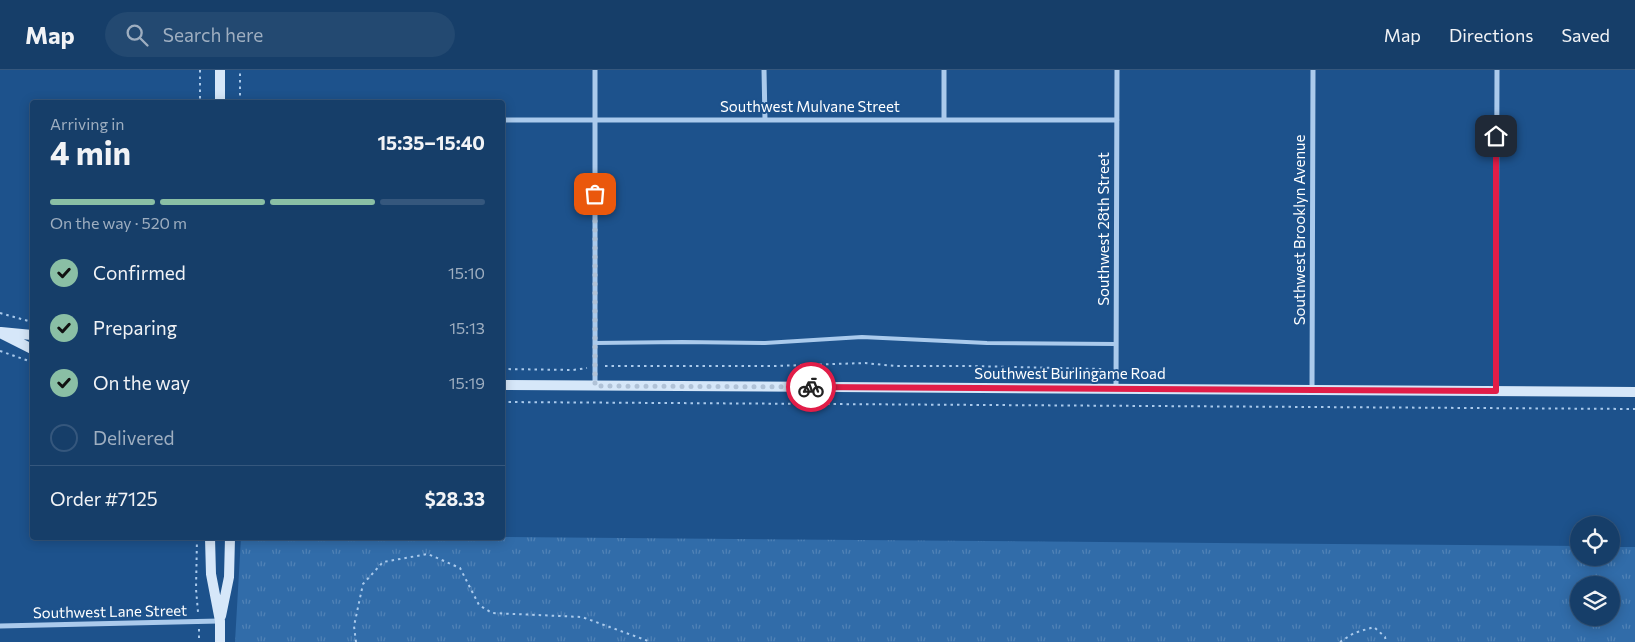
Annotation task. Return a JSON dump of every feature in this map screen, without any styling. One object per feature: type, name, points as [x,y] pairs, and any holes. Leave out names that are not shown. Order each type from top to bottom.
[{"type":"main road","points":[[220,70],[220,100]]},
{"type":"main road","points":[[0,333],[30,335]]},
{"type":"main road","points":[[0,333],[30,348]]},
{"type":"main road","name":"Southwest Burlingame Road","points":[[505,384],[1635,392]]},
{"type":"main road","points":[[210,540],[211,574],[220,622],[220,642]]},
{"type":"main road","points":[[220,622],[229,577],[230,540]]},
{"type":"street","points":[[595,70],[595,386]]},
{"type":"street","points":[[764,70],[765,120]]},
{"type":"street","points":[[944,70],[944,120]]},
{"type":"street","name":"Southwest 28th Street","points":[[1116,389],[1117,70]]},
{"type":"street","name":"Southwest Brooklyn Avenue","points":[[1312,390],[1314,70]]},
{"type":"street","points":[[1496,70],[1496,391]]},
{"type":"street","name":"Southwest Mulvane Street","points":[[505,120],[1117,120]]},
{"type":"street","name":"Southwest Lane Street","points":[[0,626],[220,622]]},
{"type":"lane","points":[[595,343],[765,343],[862,337],[987,343],[1116,344]]},
{"type":"path","points":[[200,70],[200,100]]},
{"type":"path","points":[[240,70],[240,100]]},
{"type":"path","points":[[0,313],[30,321]]},
{"type":"path","points":[[0,351],[30,361]]},
{"type":"path","points":[[505,369],[573,370],[611,365],[775,366],[865,363],[895,366],[1102,369]]},
{"type":"path","points":[[505,402],[1635,409]]},
{"type":"path","points":[[197,540],[196,589],[199,642]]},
{"type":"path","points":[[356,642],[354,626],[363,584],[383,562],[428,554],[460,568],[479,605],[492,613],[582,617],[651,642]]},
{"type":"path","points":[[1340,642],[1354,632],[1374,627],[1385,637],[1386,642]]},
{"type":"green space","points":[[505,537],[1570,546],[1570,566],[1620,566],[1620,547],[1635,547],[1635,642],[235,642],[241,540],[505,540]]},
{"type":"way so far","points":[[595,194],[595,386],[811,387]]},
{"type":"route","points":[[811,387],[1496,391],[1496,136]]}]
